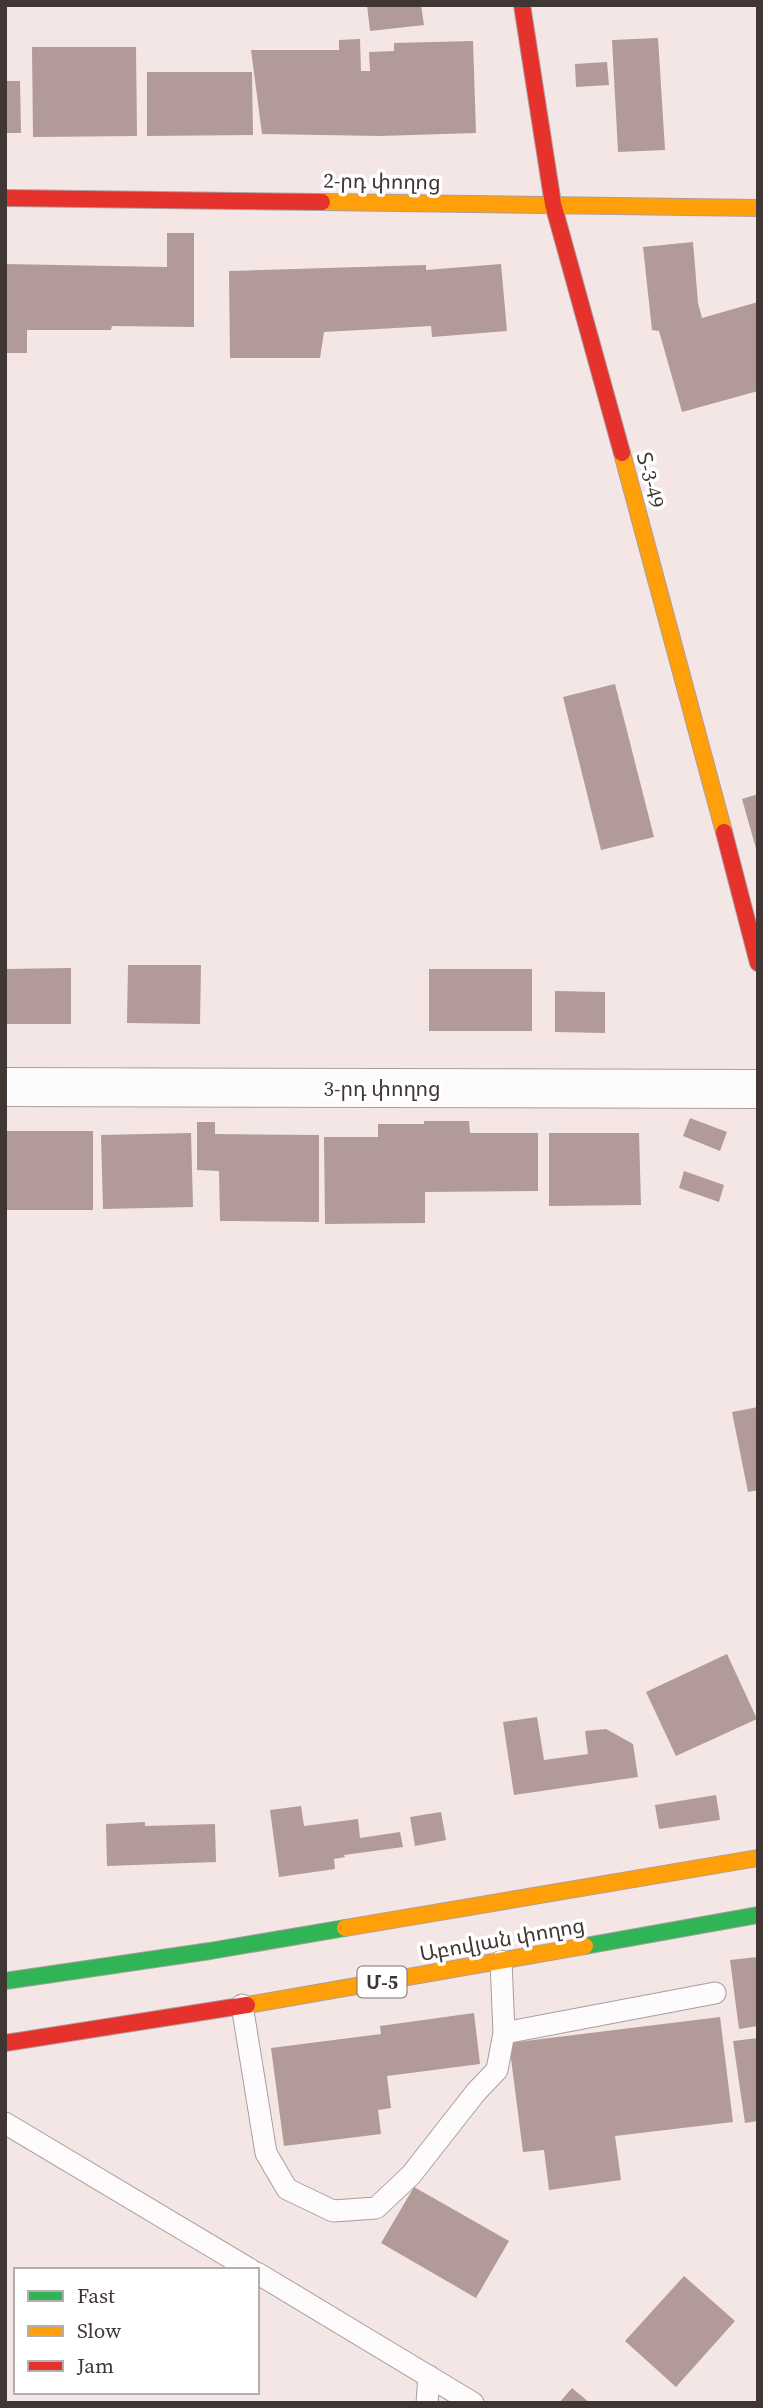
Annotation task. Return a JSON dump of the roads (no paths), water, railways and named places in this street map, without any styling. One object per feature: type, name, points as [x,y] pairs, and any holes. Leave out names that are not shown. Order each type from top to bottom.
[{"type":"main road","name":"Տ-3-49","points":[[522,5],[553,204],[667,615],[758,963]]},
{"type":"main road","name":"2-րդ փողոց","points":[[5,198],[758,208]]},
{"type":"main road","name":"Աբովյան փողոց","points":[[5,1981],[349,1932],[758,1858]]},
{"type":"main road","name":"Աբովյան փողոց","points":[[5,2043],[243,2005],[358,1980],[501,1961],[758,1915]]},
{"type":"street","name":"3-րդ փողոց","points":[[5,1087],[758,1089]]},
{"type":"lane","points":[[243,2005],[266,2154],[287,2189],[333,2211],[376,2208],[411,2175],[476,2092],[498,2070],[504,2033],[501,1961]]},
{"type":"lane","points":[[504,2033],[715,1993]]},
{"type":"lane","points":[[5,2123],[248,2268]]},
{"type":"lane","points":[[259,2274],[473,2403]]},
{"type":"lane","points":[[427,2403],[429,2376]]}]
